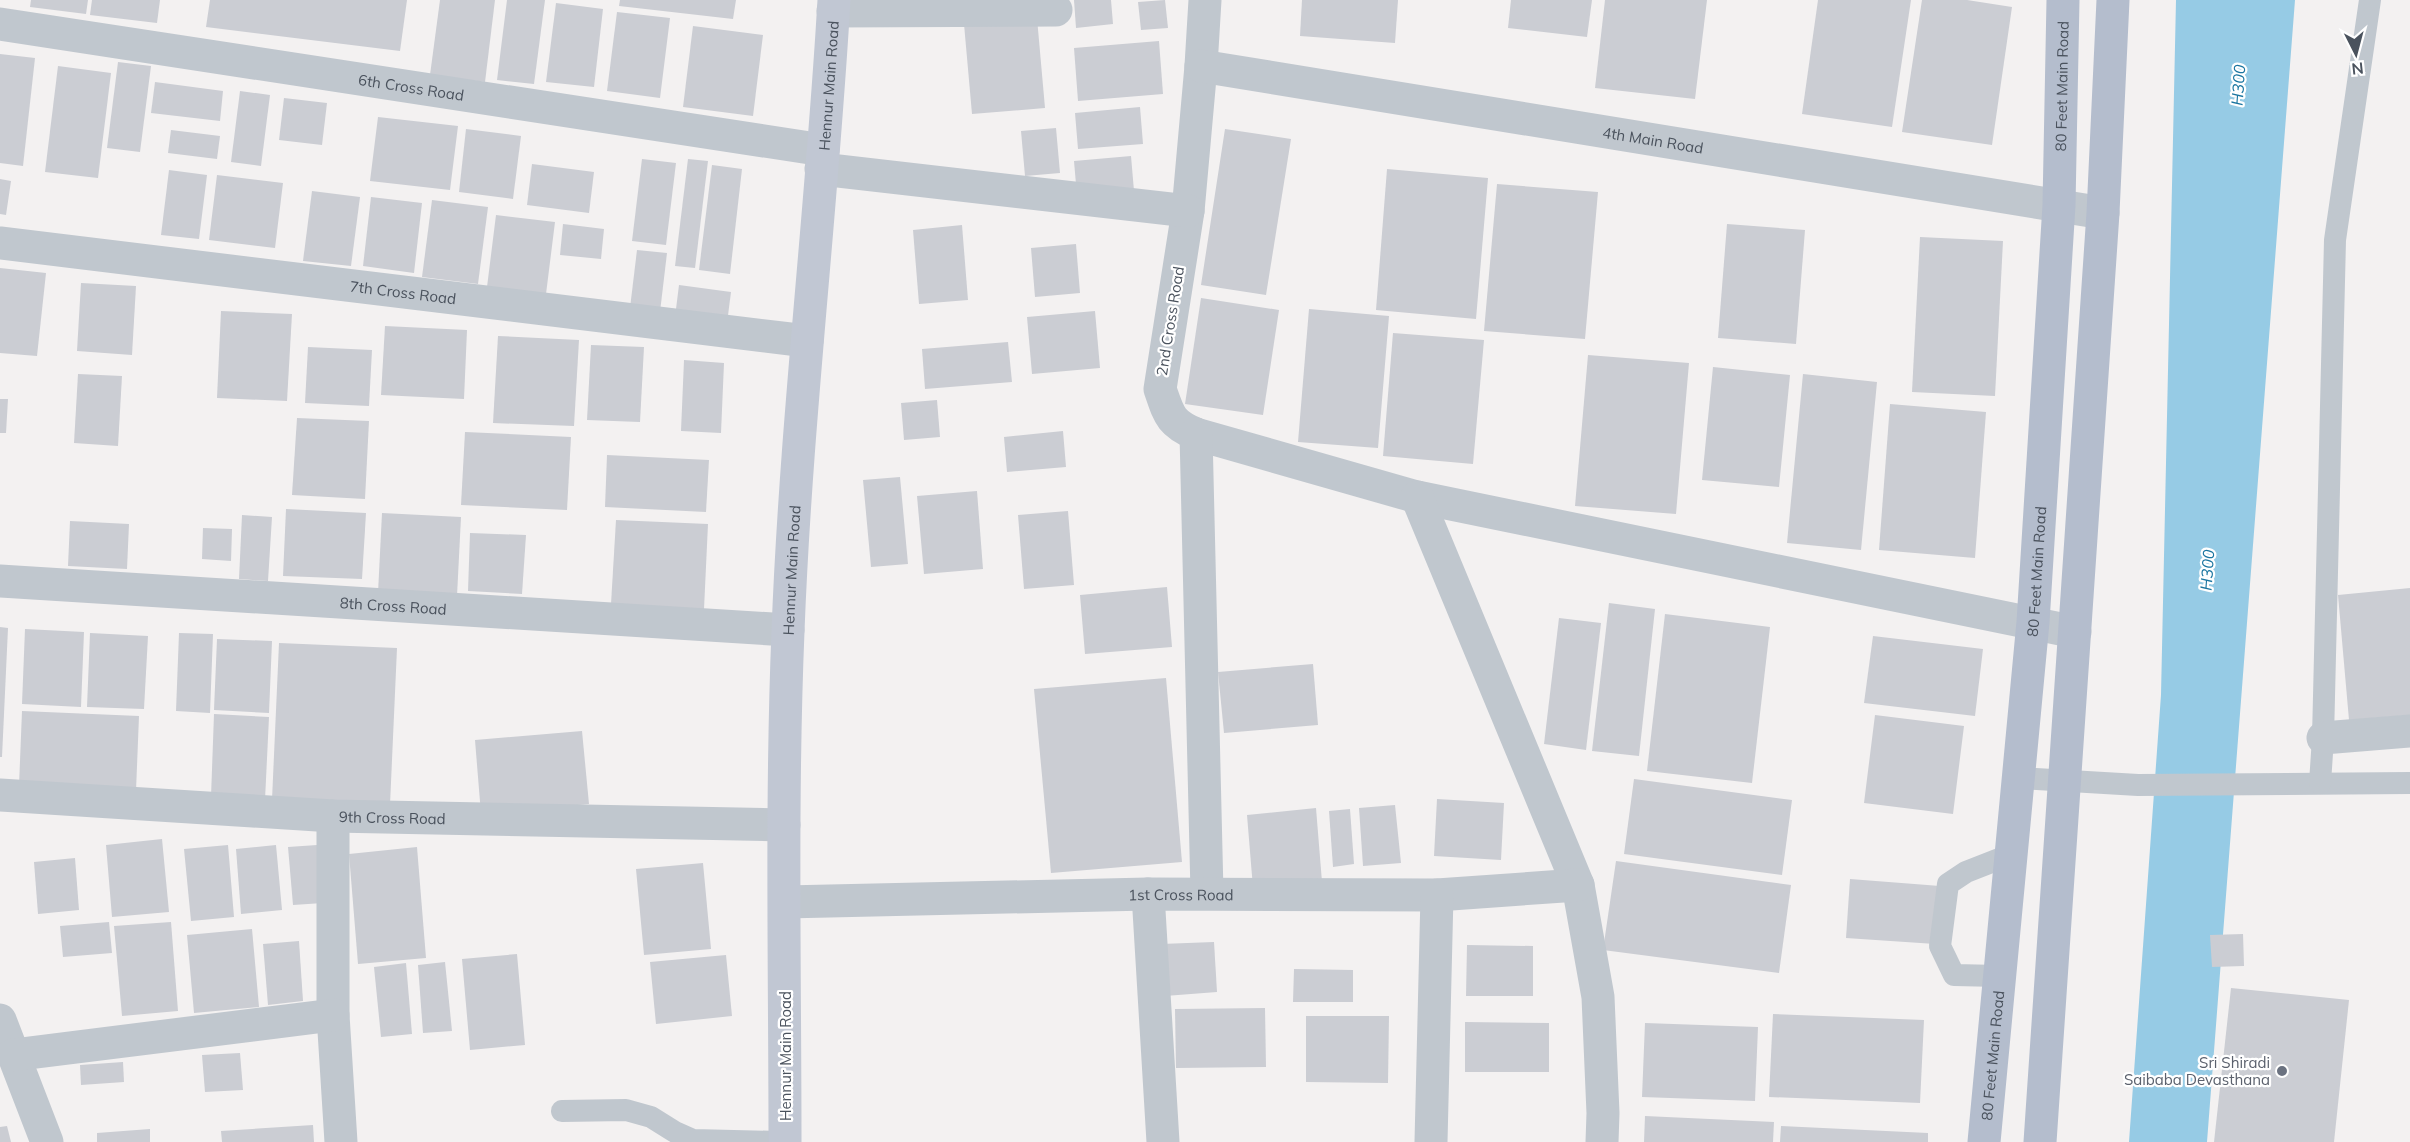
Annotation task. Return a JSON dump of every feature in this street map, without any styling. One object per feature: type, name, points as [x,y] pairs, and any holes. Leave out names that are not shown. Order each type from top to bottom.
[{"type":"main road","name":"80 Feet Main Road","points":[[1984,1142],[2033,622],[2059,206],[2063,0]]},
{"type":"main road","points":[[2040,1142],[2103,213],[2113,0]]},
{"type":"main road","name":"Hennur Main Road","points":[[785,1142],[784,825],[788,630],[807,341],[834,5]]},
{"type":"street","name":"2nd Cross Road","points":[[1205,0],[1188,211],[1160,389],[1168,413],[1179,427],[1196,434],[1417,497],[2075,632]]},
{"type":"street","points":[[834,5],[1056,10]]},
{"type":"street","name":"6th Cross Road","points":[[0,24],[822,160],[1188,211]]},
{"type":"street","name":"4th Main Road","points":[[1201,66],[2103,213]]},
{"type":"street","name":"7th Cross Road","points":[[0,243],[807,341]]},
{"type":"street","points":[[1196,434],[1207,893]]},
{"type":"street","points":[[1417,497],[1578,885],[1598,998],[1603,1113],[1602,1142]]},
{"type":"street","name":"8th Cross Road","points":[[0,581],[788,630]]},
{"type":"street","points":[[2323,738],[2410,731]]},
{"type":"street","name":"9th Cross Road","points":[[0,795],[333,816],[784,825]]},
{"type":"street","points":[[333,816],[333,1015],[341,1142]]},
{"type":"street","name":"1st Cross Road","points":[[785,902],[1207,893],[1437,895],[1578,885]]},
{"type":"street","points":[[1148,894],[1164,1142]]},
{"type":"street","points":[[1431,1142],[1437,895]]},
{"type":"street","points":[[14,1055],[333,1015]]},
{"type":"street","points":[[0,1020],[47,1142]]},
{"type":"lane","points":[[2320,783],[2336,240],[2370,0]]},
{"type":"lane","points":[[2018,778],[2138,785],[2410,783]]},
{"type":"lane","points":[[1999,976],[1954,975],[1940,946],[1942,921],[1948,884],[1965,872],[2012,854]]},
{"type":"lane","points":[[562,1111],[626,1110],[651,1117],[693,1140],[778,1142]]},
{"type":"water","name":"H300","points":[[2176,0],[2295,0],[2207,1142],[2129,1142],[2161,695]]},
{"type":"building","points":[[31,0],[88,0],[86,14],[30,7]]},
{"type":"building","points":[[92,0],[160,0],[157,23],[90,15]]},
{"type":"building","points":[[210,0],[407,0],[400,51],[206,27]]},
{"type":"building","points":[[440,0],[495,0],[485,82],[430,75]]},
{"type":"building","points":[[507,0],[545,0],[534,84],[497,80]]},
{"type":"building","points":[[620,0],[736,0],[733,19],[619,6]]},
{"type":"building","points":[[1074,0],[1111,0],[1113,24],[1076,28]]},
{"type":"building","points":[[1165,0],[1168,28],[1141,30],[1138,2]]},
{"type":"building","points":[[1302,0],[1398,0],[1395,43],[1300,36]]},
{"type":"building","points":[[1511,0],[1592,0],[1587,37],[1508,28]]},
{"type":"building","points":[[1605,0],[1707,0],[1695,99],[1595,88]]},
{"type":"building","points":[[1818,0],[1911,0],[1892,127],[1802,114]]},
{"type":"building","points":[[1922,0],[1967,0],[2012,7],[1992,145],[1902,132]]},
{"type":"building","points":[[556,3],[603,9],[594,87],[546,82]]},
{"type":"building","points":[[617,12],[670,18],[660,98],[607,91]]},
{"type":"building","points":[[1037,18],[1045,108],[972,114],[964,24]]},
{"type":"building","points":[[693,26],[763,35],[753,116],[683,107]]},
{"type":"building","points":[[1159,41],[1163,94],[1078,101],[1074,48]]},
{"type":"building","points":[[0,54],[35,58],[23,166],[0,163]]},
{"type":"building","points":[[118,62],[151,66],[140,152],[107,148]]},
{"type":"building","points":[[58,66],[111,73],[98,178],[45,172]]},
{"type":"building","points":[[155,82],[223,91],[220,121],[151,113]]},
{"type":"building","points":[[240,91],[270,95],[261,166],[231,162]]},
{"type":"building","points":[[284,98],[327,103],[322,145],[279,140]]},
{"type":"building","points":[[1140,107],[1143,144],[1078,149],[1075,113]]},
{"type":"building","points":[[378,117],[458,126],[450,190],[370,181]]},
{"type":"building","points":[[1056,128],[1060,173],[1025,176],[1021,131]]},
{"type":"building","points":[[466,129],[521,136],[513,199],[459,192]]},
{"type":"building","points":[[1225,129],[1291,139],[1266,295],[1201,285]]},
{"type":"building","points":[[171,130],[220,136],[217,159],[168,153]]},
{"type":"building","points":[[1131,156],[1134,191],[1077,196],[1074,161]]},
{"type":"building","points":[[642,159],[676,163],[666,245],[632,241]]},
{"type":"building","points":[[688,159],[708,161],[695,268],[675,266]]},
{"type":"building","points":[[532,164],[594,172],[589,213],[527,205]]},
{"type":"building","points":[[712,165],[742,169],[730,274],[699,270]]},
{"type":"building","points":[[1387,169],[1488,178],[1476,319],[1376,310]]},
{"type":"building","points":[[169,170],[207,175],[199,239],[161,235]]},
{"type":"building","points":[[217,175],[283,183],[275,248],[209,240]]},
{"type":"building","points":[[0,179],[11,181],[6,215],[0,214]]},
{"type":"building","points":[[1497,184],[1598,192],[1585,339],[1484,331]]},
{"type":"building","points":[[312,191],[360,197],[351,266],[303,261]]},
{"type":"building","points":[[371,197],[422,203],[414,273],[363,266]]},
{"type":"building","points":[[432,200],[488,207],[478,284],[422,277]]},
{"type":"building","points":[[496,215],[555,222],[546,294],[487,287]]},
{"type":"building","points":[[563,224],[604,229],[601,259],[560,255]]},
{"type":"building","points":[[1727,224],[1805,230],[1796,344],[1718,338]]},
{"type":"building","points":[[962,225],[968,300],[919,304],[913,230]]},
{"type":"building","points":[[1920,237],[2003,241],[1995,396],[1912,392]]},
{"type":"building","points":[[1076,244],[1080,293],[1035,297],[1031,248]]},
{"type":"building","points":[[637,250],[667,253],[660,312],[630,308]]},
{"type":"building","points":[[0,268],[46,273],[37,356],[0,353]]},
{"type":"building","points":[[81,283],[136,286],[132,355],[77,351]]},
{"type":"building","points":[[679,285],[731,292],[727,323],[675,317]]},
{"type":"building","points":[[1201,298],[1279,310],[1263,415],[1185,404]]},
{"type":"building","points":[[1309,309],[1389,316],[1378,448],[1298,442]]},
{"type":"building","points":[[221,311],[292,314],[287,401],[217,398]]},
{"type":"building","points":[[1095,311],[1100,368],[1032,374],[1027,317]]},
{"type":"building","points":[[385,326],[467,330],[464,399],[381,395]]},
{"type":"building","points":[[1393,333],[1484,340],[1473,464],[1383,456]]},
{"type":"building","points":[[498,336],[579,340],[574,426],[493,423]]},
{"type":"building","points":[[1008,342],[1012,382],[925,389],[922,349]]},
{"type":"building","points":[[591,345],[644,347],[640,422],[587,420]]},
{"type":"building","points":[[308,347],[372,350],[369,406],[305,403]]},
{"type":"building","points":[[1588,355],[1689,363],[1676,514],[1575,506]]},
{"type":"building","points":[[684,360],[724,363],[721,433],[681,431]]},
{"type":"building","points":[[1713,367],[1790,375],[1779,487],[1702,480]]},
{"type":"building","points":[[78,374],[122,376],[118,446],[74,443]]},
{"type":"building","points":[[1803,374],[1877,382],[1861,550],[1787,543]]},
{"type":"building","points":[[0,399],[8,399],[6,433],[0,433]]},
{"type":"building","points":[[937,400],[940,437],[904,440],[901,403]]},
{"type":"building","points":[[1890,404],[1986,412],[1975,558],[1879,550]]},
{"type":"building","points":[[297,418],[369,421],[365,499],[292,495]]},
{"type":"building","points":[[1063,431],[1066,467],[1007,472],[1004,437]]},
{"type":"building","points":[[465,432],[571,437],[567,510],[461,505]]},
{"type":"building","points":[[607,455],[709,460],[706,512],[605,507]]},
{"type":"building","points":[[900,477],[908,564],[871,567],[863,480]]},
{"type":"building","points":[[977,491],[983,569],[924,574],[917,496]]},
{"type":"building","points":[[286,509],[366,513],[362,579],[283,576]]},
{"type":"building","points":[[1068,511],[1074,585],[1024,589],[1018,515]]},
{"type":"building","points":[[382,513],[461,517],[457,596],[378,593]]},
{"type":"building","points":[[242,515],[272,517],[268,581],[239,579]]},
{"type":"building","points":[[616,520],[708,524],[704,609],[611,604]]},
{"type":"building","points":[[70,521],[129,524],[127,569],[68,566]]},
{"type":"building","points":[[203,528],[232,529],[231,561],[202,559]]},
{"type":"building","points":[[470,533],[526,535],[522,594],[468,591]]},
{"type":"building","points":[[1167,587],[1172,647],[1085,654],[1080,595]]},
{"type":"building","points":[[2410,588],[2410,715],[2349,720],[2338,595]]},
{"type":"building","points":[[1609,603],[1655,609],[1639,756],[1592,751]]},
{"type":"building","points":[[1665,614],[1770,627],[1752,783],[1647,771]]},
{"type":"building","points":[[1559,618],[1601,623],[1586,750],[1544,744]]},
{"type":"building","points":[[0,627],[8,628],[2,757],[0,757]]},
{"type":"building","points":[[25,629],[84,632],[81,707],[22,704]]},
{"type":"building","points":[[90,633],[148,636],[144,709],[87,707]]},
{"type":"building","points":[[179,633],[213,634],[210,713],[176,711]]},
{"type":"building","points":[[1873,636],[1983,649],[1975,716],[1864,703]]},
{"type":"building","points":[[217,639],[272,641],[269,713],[214,710]]},
{"type":"building","points":[[279,643],[397,648],[390,805],[272,800]]},
{"type":"building","points":[[1313,664],[1318,725],[1224,733],[1218,672]]},
{"type":"building","points":[[1166,678],[1182,862],[1051,873],[1034,689]]},
{"type":"building","points":[[22,711],[139,716],[136,791],[19,786]]},
{"type":"building","points":[[214,714],[269,717],[265,800],[211,797]]},
{"type":"building","points":[[1875,715],[1964,726],[1953,814],[1864,803]]},
{"type":"building","points":[[582,731],[589,804],[481,814],[475,740]]},
{"type":"building","points":[[1634,779],[1792,800],[1782,875],[1624,854]]},
{"type":"building","points":[[1437,799],[1504,803],[1501,860],[1434,856]]},
{"type":"building","points":[[1395,805],[1401,863],[1363,866],[1359,808]]},
{"type":"building","points":[[1316,808],[1322,882],[1253,888],[1247,815]]},
{"type":"building","points":[[1350,809],[1354,864],[1333,867],[1329,811]]},
{"type":"building","points":[[162,839],[169,912],[112,917],[106,845]]},
{"type":"building","points":[[228,845],[234,917],[191,921],[184,849]]},
{"type":"building","points":[[276,845],[282,910],[241,914],[236,849]]},
{"type":"building","points":[[317,845],[323,903],[293,905],[288,847]]},
{"type":"building","points":[[417,847],[426,958],[358,964],[349,854]]},
{"type":"building","points":[[75,858],[79,910],[38,914],[34,862]]},
{"type":"building","points":[[1616,861],[1791,885],[1779,973],[1603,950]]},
{"type":"building","points":[[703,863],[711,949],[644,955],[636,869]]},
{"type":"building","points":[[1850,879],[1940,886],[1935,944],[1846,938]]},
{"type":"building","points":[[109,922],[112,953],[63,957],[60,926]]},
{"type":"building","points":[[171,922],[178,1011],[122,1016],[114,926]]},
{"type":"building","points":[[252,929],[259,1007],[194,1013],[187,935]]},
{"type":"building","points":[[2243,934],[2244,966],[2212,967],[2210,935]]},
{"type":"building","points":[[299,941],[303,1001],[268,1005],[263,944]]},
{"type":"building","points":[[1214,942],[1217,992],[1165,996],[1161,944]]},
{"type":"building","points":[[1467,945],[1533,946],[1533,996],[1466,996]]},
{"type":"building","points":[[517,954],[525,1045],[470,1050],[462,959]]},
{"type":"building","points":[[726,955],[732,1016],[656,1024],[650,962]]},
{"type":"building","points":[[445,962],[452,1031],[423,1033],[418,965]]},
{"type":"building","points":[[406,963],[412,1034],[381,1037],[374,967]]},
{"type":"building","points":[[1294,969],[1353,970],[1353,1002],[1293,1002]]},
{"type":"building","name":"Sri Shiradi Saibaba Devasthana","points":[[2231,988],[2349,1000],[2334,1142],[2214,1142]]},
{"type":"building","points":[[1265,1008],[1266,1067],[1176,1068],[1175,1009]]},
{"type":"building","points":[[1773,1014],[1924,1020],[1920,1103],[1769,1097]]},
{"type":"building","points":[[1306,1016],[1389,1016],[1388,1083],[1306,1082]]},
{"type":"building","points":[[1465,1022],[1549,1023],[1549,1072],[1465,1072]]},
{"type":"building","points":[[1645,1023],[1758,1027],[1755,1101],[1642,1097]]},
{"type":"building","points":[[240,1053],[243,1090],[205,1092],[202,1055]]},
{"type":"building","points":[[123,1062],[124,1082],[81,1085],[80,1065]]},
{"type":"building","points":[[1645,1116],[1774,1122],[1773,1142],[1644,1142]]},
{"type":"building","points":[[313,1125],[314,1142],[222,1142],[221,1131]]},
{"type":"building","points":[[7,1126],[11,1142],[0,1142],[0,1127]]},
{"type":"building","points":[[1781,1126],[1928,1133],[1928,1142],[1780,1142]]},
{"type":"building","points":[[150,1129],[150,1142],[97,1142],[97,1133]]},
{"type":"place","name":"Sri Shiradi Saibaba Devasthana","points":[[2282,1071]]}]
